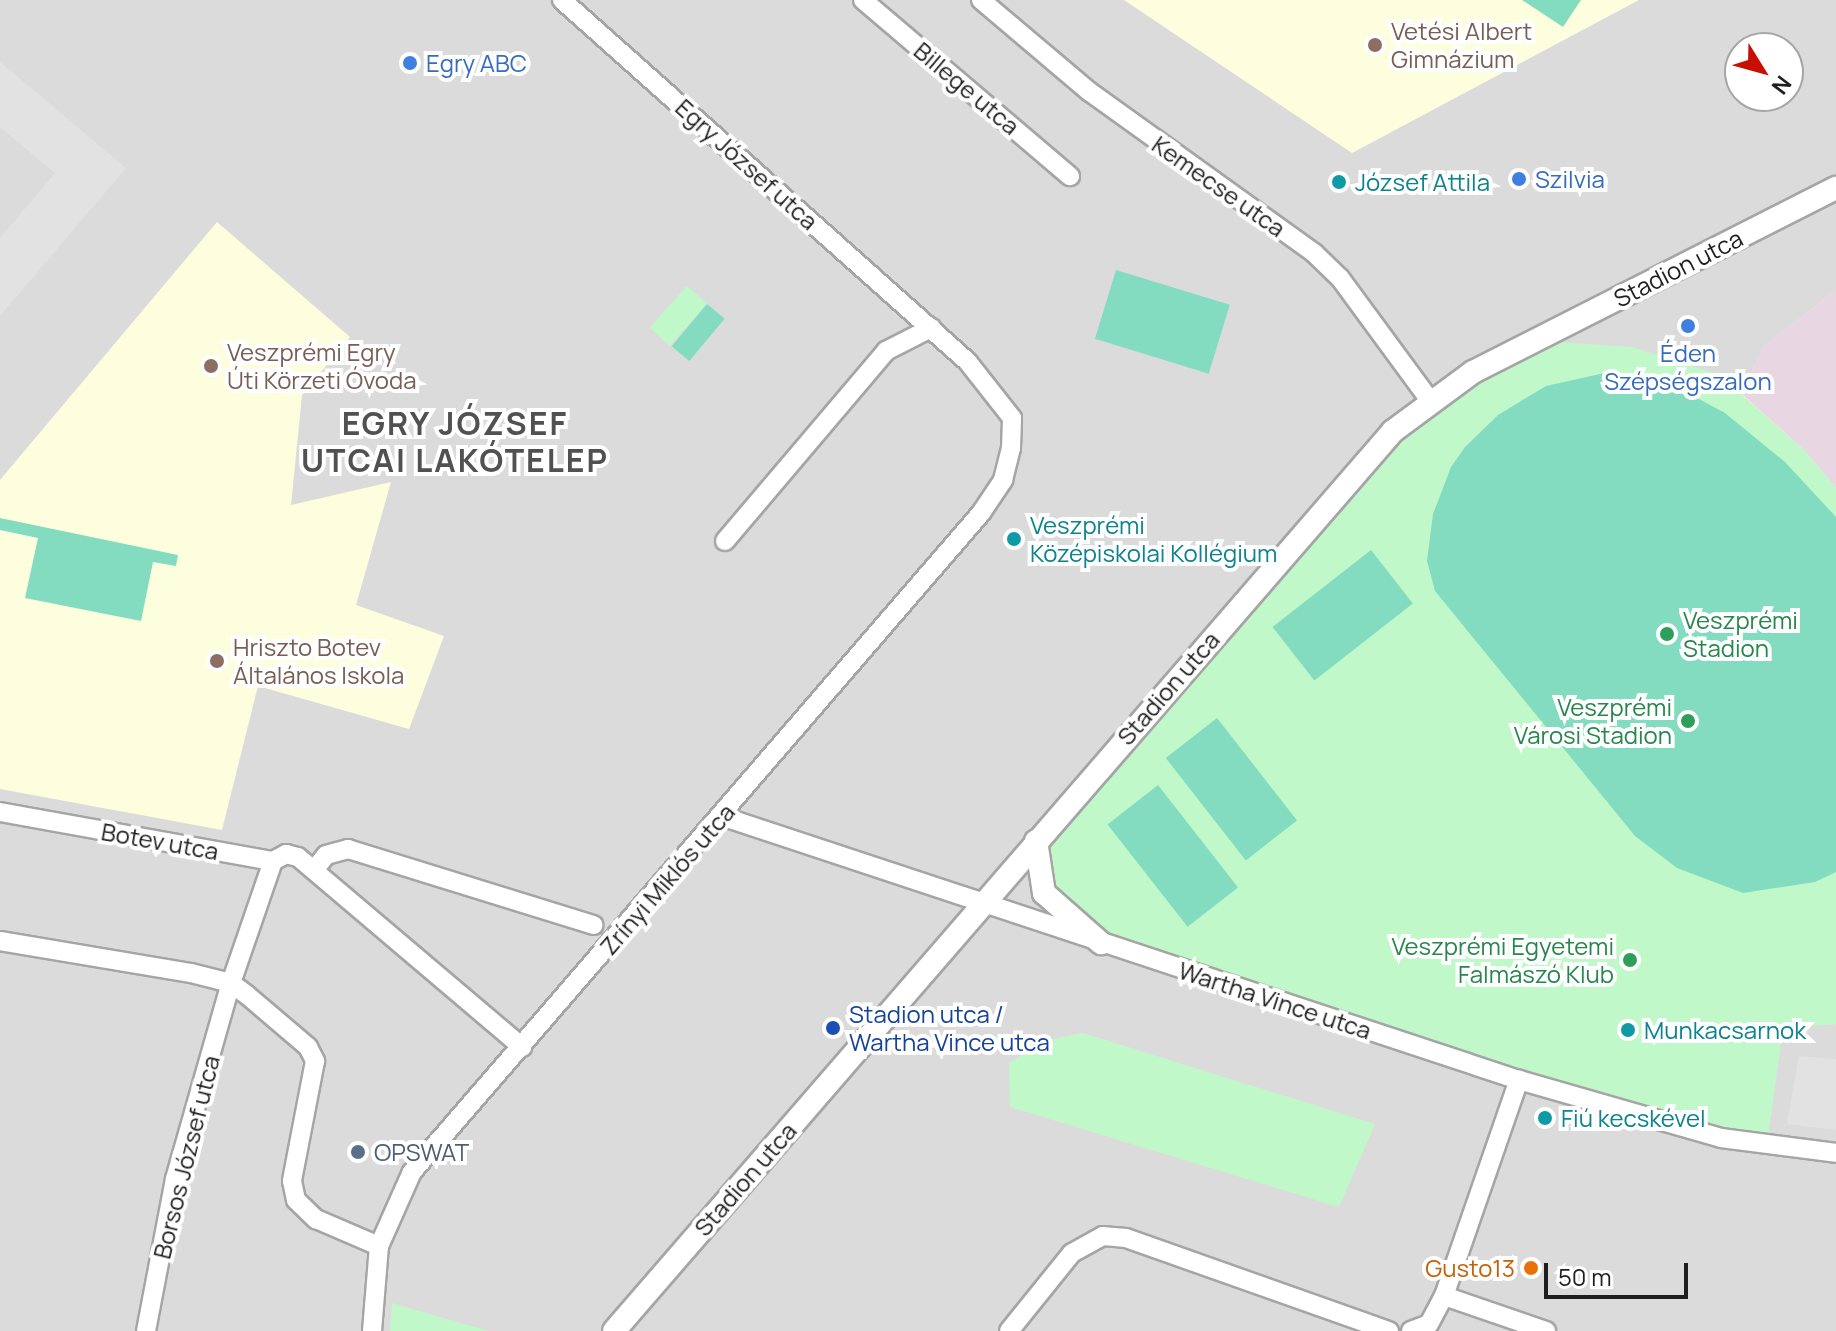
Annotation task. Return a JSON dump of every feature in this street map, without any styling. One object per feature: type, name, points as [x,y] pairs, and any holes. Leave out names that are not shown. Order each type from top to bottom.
[{"type":"street","name":"Egry József utca","points":[[562,0],[968,362],[1012,418],[1011,448]]},
{"type":"street","name":"Billege utca","points":[[863,0],[1070,176]]},
{"type":"street","name":"Kemecse utca","points":[[981,0],[1090,92],[1314,253],[1340,278],[1429,399]]},
{"type":"street","name":"Stadion utca","points":[[614,1331],[1362,463],[1429,399],[1836,188]]},
{"type":"street","points":[[725,541],[886,351],[931,328]]},
{"type":"street","name":"Zrínyi Miklós utca","points":[[372,1331],[379,1246],[412,1172],[981,513],[1003,480],[1011,448]]},
{"type":"street","name":"Botev utca","points":[[0,812],[273,861],[286,854],[298,857],[522,1047]]},
{"type":"street","name":"Wartha Vince utca","points":[[721,816],[1519,1080],[1721,1138],[1836,1153]]},
{"type":"street","points":[[1036,841],[1044,893],[1101,943]]},
{"type":"street","points":[[314,870],[326,855],[348,849],[593,925]]},
{"type":"street","name":"Borsos József utca","points":[[146,1331],[175,1179],[231,983],[273,861]]},
{"type":"street","points":[[0,941],[231,983],[308,1047],[315,1061],[292,1181],[296,1200],[316,1219],[379,1246]]},
{"type":"street","points":[[1411,1331],[1429,1324],[1444,1296],[1519,1080]]},
{"type":"street","points":[[1009,1331],[1072,1253],[1103,1236],[1126,1238],[1389,1331]]},
{"type":"street","points":[[1444,1296],[1546,1331]]},
{"type":"shaded area","points":[[0,0],[1836,0],[1836,290],[1763,347],[1742,394],[1718,374],[1766,1144],[1783,1027],[1836,1024],[1836,1331],[0,1331]]},
{"type":"shaded area","name":"Vetési Albert Gimnázium","points":[[1124,0],[1639,0],[1352,153]]},
{"type":"shaded area","points":[[0,62],[126,168],[0,316],[0,238],[55,173],[0,127]]},
{"type":"shaded area","name":"Hriszto Botev Általános Iskola","points":[[217,222],[350,337],[302,395],[291,505],[391,482],[356,605],[444,636],[409,729],[258,686],[222,830],[0,789],[0,480]]},
{"type":"shaded area","points":[[1836,290],[1836,488],[1804,450],[1742,394],[1763,347]]},
{"type":"shaded area","points":[[1799,1056],[1836,1059],[1836,1130],[1787,1124]]},
{"type":"green space","points":[[1522,0],[1581,0],[1563,27]]},
{"type":"green space","points":[[1116,270],[1230,305],[1209,374],[1095,339]]},
{"type":"green space","points":[[687,286],[707,304],[670,346],[650,328]]},
{"type":"green space","points":[[707,304],[725,319],[689,361],[672,346]]},
{"type":"green space","points":[[1541,341],[1632,347],[1718,374],[1804,450],[1836,488],[1836,1024],[1783,1028],[1767,1144],[1721,1138],[1101,943],[1044,893],[1036,841],[1393,430]]},
{"type":"green space","name":"Veszprémi Városi Stadion","points":[[1609,372],[1662,379],[1725,413],[1785,462],[1836,517],[1836,872],[1815,882],[1743,893],[1677,868],[1635,836],[1435,591],[1427,561],[1433,514],[1451,467],[1465,447],[1498,415],[1546,386]]},
{"type":"green space","points":[[0,518],[178,555],[176,566],[153,562],[141,621],[25,598],[38,538],[0,530]]},
{"type":"green space","points":[[1371,550],[1413,604],[1314,681],[1272,627]]},
{"type":"green space","points":[[1217,718],[1297,820],[1246,860],[1166,758]]},
{"type":"green space","points":[[1158,785],[1238,887],[1188,927],[1108,824]]},
{"type":"green space","points":[[1083,1033],[1375,1124],[1339,1207],[1010,1107],[1009,1063],[1048,1040]]},
{"type":"green space","points":[[392,1303],[488,1331],[390,1331]]},
{"type":"place","name":"Vetési Albert Gimnázium","points":[[1375,45]]},
{"type":"place","name":"Egry ABC","points":[[410,63]]},
{"type":"place","name":"Szilvia","points":[[1519,179]]},
{"type":"place","name":"József Attila","points":[[1339,182]]},
{"type":"place","name":"Éden Szépségszalon","points":[[1688,326]]},
{"type":"place","name":"Veszprémi Egry Úti Körzeti Óvoda","points":[[211,366]]},
{"type":"place","name":"Veszprémi Középiskolai Kollégium","points":[[1014,539]]},
{"type":"place","name":"Veszprémi Stadion","points":[[1667,634]]},
{"type":"place","name":"Hriszto Botev Általános Iskola","points":[[217,661]]},
{"type":"place","name":"Veszprémi Városi Stadion","points":[[1688,721]]},
{"type":"place","name":"Veszprémi Egyetemi Falmászó Klub","points":[[1630,960]]},
{"type":"place","name":"Stadion utca / Wartha Vince utca","points":[[833,1028]]},
{"type":"place","name":"Munkacsarnok","points":[[1628,1030]]},
{"type":"place","name":"Fiú kecskével","points":[[1545,1118]]},
{"type":"place","name":"OPSWAT","points":[[358,1152]]},
{"type":"place","name":"Gusto13","points":[[1531,1268]]},
{"type":"district","name":"EGRY JÓZSEF UTCAI LAKÓTELEP","points":[[455,442]]}]
